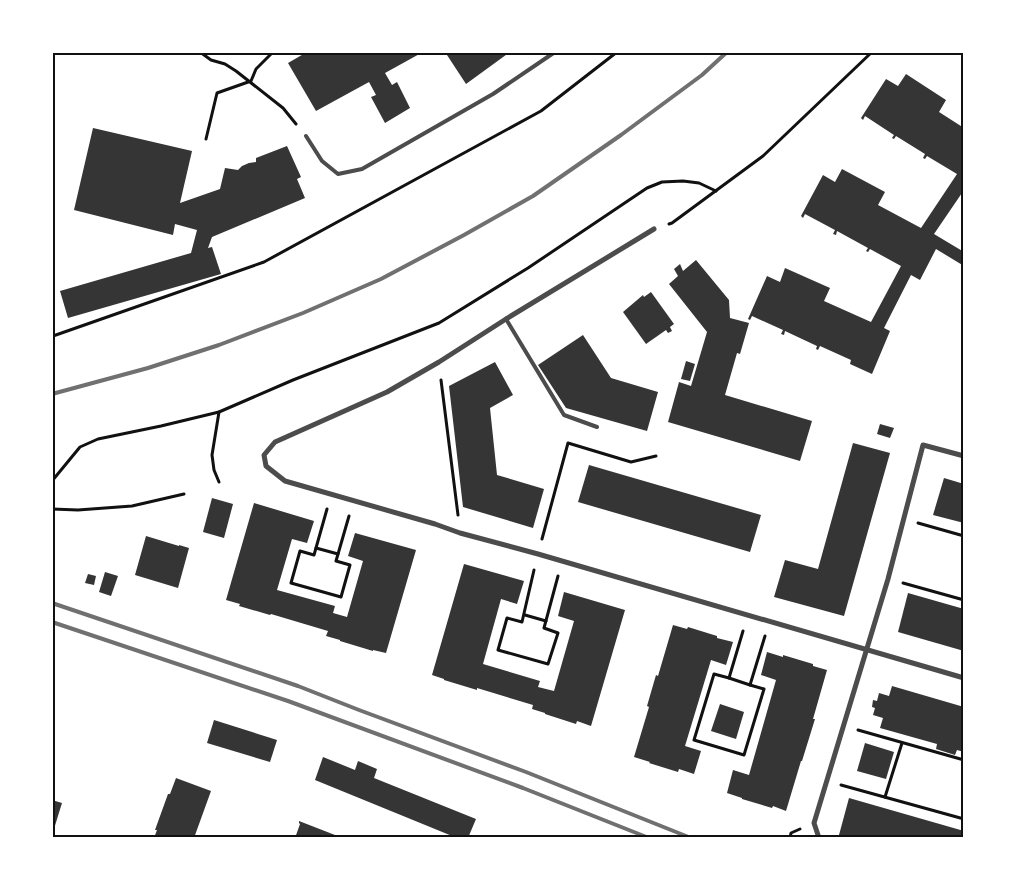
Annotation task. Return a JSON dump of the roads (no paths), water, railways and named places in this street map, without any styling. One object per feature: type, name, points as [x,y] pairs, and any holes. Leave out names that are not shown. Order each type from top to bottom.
[{"type":"street","points":[[654,229],[387,392],[275,442],[264,455],[266,466],[285,481],[331,495],[964,678]]},
{"type":"street","points":[[819,838],[814,823],[888,578],[923,445],[964,456]]},
{"type":"lane","points":[[306,136],[322,161],[338,174],[362,169],[493,94],[554,52]]},
{"type":"lane","points":[[506,318],[564,414],[597,427]]},
{"type":"railway","points":[[52,394],[148,368],[219,345],[303,313],[381,279],[533,196],[621,135],[702,75],[727,52]]},
{"type":"railway","points":[[52,603],[298,686],[526,772],[691,838]]},
{"type":"railway","points":[[52,622],[288,701],[523,788],[649,838]]}]
